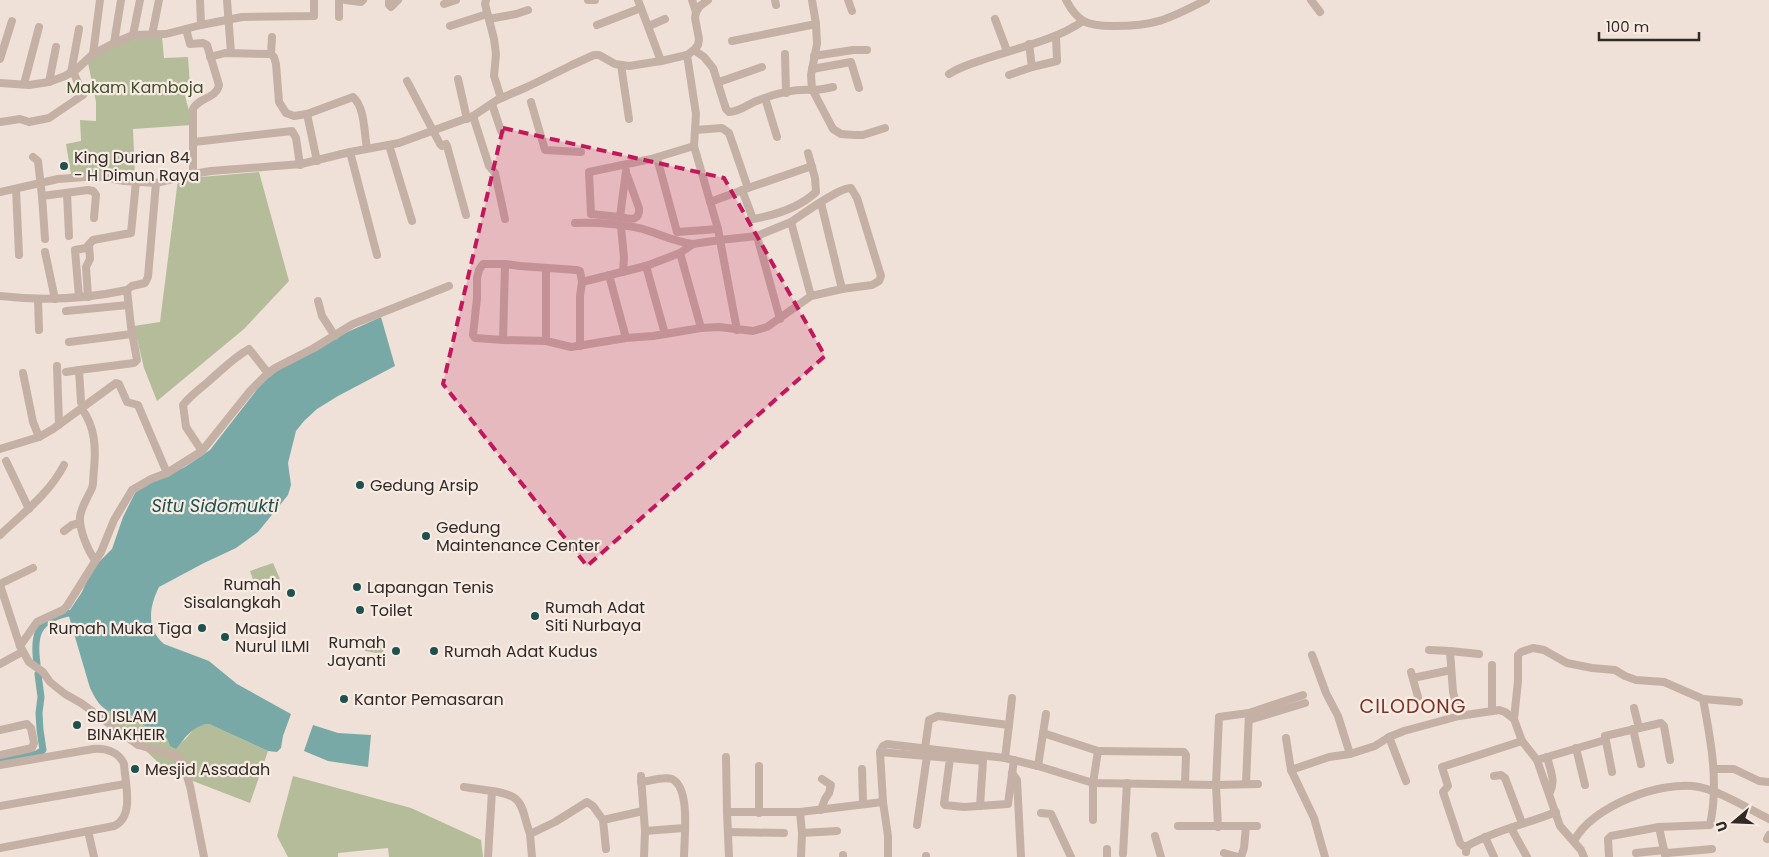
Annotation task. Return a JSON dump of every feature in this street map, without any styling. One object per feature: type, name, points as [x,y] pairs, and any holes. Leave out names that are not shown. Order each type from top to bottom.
[{"type":"street","points":[[93,54],[100,0]]},
{"type":"street","points":[[114,43],[121,0]]},
{"type":"street","points":[[133,35],[140,0]]},
{"type":"street","points":[[152,35],[159,0]]},
{"type":"street","points":[[200,0],[200,25]]},
{"type":"street","points":[[227,0],[231,53]]},
{"type":"street","points":[[0,82],[24,84],[49,82],[72,72],[93,54],[133,35],[166,34],[200,25],[228,24],[242,17],[314,16],[314,0]]},
{"type":"street","points":[[339,0],[339,18]]},
{"type":"street","points":[[345,0],[361,2],[363,0]]},
{"type":"street","points":[[389,3],[391,6],[398,0]]},
{"type":"street","points":[[444,4],[456,0]]},
{"type":"street","points":[[486,0],[485,4],[496,54],[494,76],[501,98]]},
{"type":"street","points":[[588,0],[595,0]]},
{"type":"street","points":[[638,0],[661,61]]},
{"type":"street","points":[[692,0],[696,12]]},
{"type":"street","points":[[0,192],[40,183],[86,176],[156,183],[193,174],[246,167],[300,165],[367,148],[414,139],[470,117],[501,98],[594,55],[599,55],[620,66],[629,66],[687,55],[694,50],[699,39],[695,18],[696,12],[708,0]]},
{"type":"street","points":[[812,0],[816,24],[812,90],[823,113],[836,132],[841,134],[863,135],[885,128]]},
{"type":"street","points":[[848,0],[852,11]]},
{"type":"street","points":[[1066,0],[1075,14],[1083,21],[1095,26],[1146,25],[1168,19],[1206,0]]},
{"type":"street","points":[[1311,0],[1320,12]]},
{"type":"street","points":[[597,25],[641,8]]},
{"type":"street","points":[[450,26],[488,17],[516,14],[528,10]]},
{"type":"street","points":[[649,26],[665,19]]},
{"type":"street","points":[[996,19],[1007,51]]},
{"type":"street","points":[[0,59],[12,21]]},
{"type":"street","points":[[949,74],[1007,51],[1056,37],[1083,21]]},
{"type":"street","points":[[732,41],[816,24]]},
{"type":"street","points":[[24,84],[39,27]]},
{"type":"street","points":[[186,28],[190,44],[206,44],[219,84],[215,94],[194,106],[192,114],[194,142],[193,174]]},
{"type":"street","points":[[0,122],[20,119],[29,122],[49,118],[83,95],[72,72],[79,29]]},
{"type":"street","points":[[272,36],[271,54],[276,64],[279,102],[286,113],[294,116],[307,114],[353,97],[358,103],[362,116],[367,148]]},
{"type":"street","points":[[1009,75],[1057,61],[1056,37]]},
{"type":"street","points":[[1029,44],[1032,67]]},
{"type":"street","points":[[49,82],[56,47]]},
{"type":"street","points":[[694,50],[709,62],[719,82],[726,109],[729,112],[764,98],[786,93],[834,87]]},
{"type":"street","points":[[814,56],[867,50]]},
{"type":"street","points":[[210,56],[225,53],[271,54]]},
{"type":"street","points":[[785,54],[786,93]]},
{"type":"street","points":[[687,55],[696,114],[694,146],[718,229],[737,330]]},
{"type":"street","points":[[812,69],[851,62],[859,88]]},
{"type":"street","points":[[620,66],[629,119]]},
{"type":"street","points":[[719,82],[762,67]]},
{"type":"street","points":[[458,79],[488,166],[495,173],[505,219]]},
{"type":"street","points":[[407,81],[432,131],[440,144],[446,145],[466,215]]},
{"type":"street","points":[[764,98],[778,137]]},
{"type":"street","points":[[531,102],[546,150],[581,152]]},
{"type":"street","points":[[492,104],[501,131]]},
{"type":"street","points":[[307,114],[317,161]]},
{"type":"street","points":[[695,130],[722,128],[729,133],[753,219],[773,216],[801,204],[816,192],[815,178],[808,152]]},
{"type":"street","points":[[194,142],[292,131],[296,138],[300,165]]},
{"type":"street","points":[[390,145],[412,221]]},
{"type":"street","points":[[625,168],[639,208],[637,218],[633,220],[590,214],[589,172],[625,168],[694,146]]},
{"type":"street","points":[[350,152],[377,255]]},
{"type":"street","points":[[33,157],[38,160],[45,239]]},
{"type":"street","points":[[657,158],[678,232],[718,229]]},
{"type":"street","points":[[710,202],[812,166]]},
{"type":"street","points":[[620,217],[625,168]]},
{"type":"street","points":[[79,297],[75,250],[85,248],[92,241],[131,233],[136,182]]},
{"type":"street","points":[[0,296],[38,299],[88,297],[127,290],[132,286],[145,283],[148,277],[156,183]]},
{"type":"street","points":[[575,222],[593,222],[648,231],[679,243],[693,244],[757,236],[791,222],[834,193],[848,187],[854,190],[881,276],[880,281],[872,285],[811,296],[780,319],[761,329],[701,328],[626,338],[580,346],[571,347],[546,341],[475,338],[473,333],[477,278],[480,266],[485,264],[505,264],[580,271],[582,282],[580,296],[580,346]]},
{"type":"street","points":[[16,189],[19,255]]},
{"type":"street","points":[[42,196],[93,191],[96,196],[94,218]]},
{"type":"street","points":[[68,193],[69,236]]},
{"type":"street","points":[[821,203],[842,289]]},
{"type":"street","points":[[791,222],[811,296]]},
{"type":"street","points":[[621,226],[624,258],[623,272]]},
{"type":"street","points":[[757,236],[780,319]]},
{"type":"street","points":[[582,282],[646,266],[680,253],[693,244]]},
{"type":"street","points":[[88,245],[90,259],[86,267],[88,297]]},
{"type":"street","points":[[45,252],[55,299]]},
{"type":"street","points":[[680,253],[701,328]]},
{"type":"street","points":[[503,340],[505,264]]},
{"type":"street","points":[[646,266],[665,334]]},
{"type":"street","points":[[546,268],[546,341]]},
{"type":"street","points":[[609,275],[626,338]]},
{"type":"street","points":[[0,664],[21,649],[37,622],[67,606],[96,560],[114,520],[132,490],[166,473],[202,451],[250,391],[268,373],[353,324],[449,286]]},
{"type":"street","points":[[66,372],[134,363],[137,360],[127,290]]},
{"type":"street","points":[[38,299],[39,330]]},
{"type":"street","points":[[318,301],[322,316],[335,336]]},
{"type":"street","points":[[66,311],[128,306]]},
{"type":"street","points":[[69,342],[132,334]]},
{"type":"street","points":[[202,451],[186,427],[183,404],[194,392],[210,381],[228,362],[249,349],[268,373]]},
{"type":"street","points":[[57,366],[59,425]]},
{"type":"street","points":[[79,370],[82,405],[93,431],[95,458],[93,482],[81,513],[80,523],[89,551],[96,560]]},
{"type":"street","points":[[23,373],[33,422],[39,437]]},
{"type":"street","points":[[0,449],[39,437],[59,425],[82,405],[114,383],[119,384],[127,402],[138,405],[166,473]]},
{"type":"street","points":[[6,461],[29,509]]},
{"type":"street","points":[[0,535],[51,486],[64,465]]},
{"type":"street","points":[[64,531],[72,525],[80,523]]},
{"type":"street","points":[[33,568],[0,585],[21,649],[29,662],[43,672],[50,682],[138,745],[171,754],[184,762],[204,857]]},
{"type":"street","points":[[1584,857],[1574,841],[1562,830],[1537,760],[1522,742],[1514,719],[1518,681],[1518,654],[1533,648],[1549,652],[1567,663],[1615,670],[1624,676],[1636,680],[1664,682],[1703,699],[1739,702]]},
{"type":"street","points":[[1429,650],[1479,654]]},
{"type":"street","points":[[1450,651],[1453,692],[1459,716]]},
{"type":"street","points":[[1312,655],[1329,700],[1338,716],[1350,754]]},
{"type":"street","points":[[1492,665],[1492,710]]},
{"type":"street","points":[[1418,697],[1412,675],[1451,670]]},
{"type":"street","points":[[1005,758],[1012,698]]},
{"type":"street","points":[[1218,827],[1216,785],[1219,717],[1249,716],[1304,699]]},
{"type":"street","points":[[1609,857],[1609,836],[1660,827],[1709,826],[1714,791],[1714,769],[1703,699]]},
{"type":"street","points":[[1634,708],[1641,764]]},
{"type":"street","points":[[1291,770],[1329,757],[1350,754],[1375,746],[1389,737],[1459,716],[1492,710],[1505,712],[1514,719]]},
{"type":"street","points":[[1038,766],[1046,714]]},
{"type":"street","points":[[917,825],[929,720],[938,716],[1009,725]]},
{"type":"street","points":[[1246,784],[1249,716]]},
{"type":"street","points":[[0,730],[27,724],[31,728],[34,743],[32,748],[27,750],[0,755]]},
{"type":"street","points":[[1612,772],[1605,736],[1636,728],[1664,724],[1670,760]]},
{"type":"street","points":[[1043,734],[1098,751],[1184,752],[1186,755],[1185,784]]},
{"type":"street","points":[[1389,737],[1406,781]]},
{"type":"street","points":[[1286,738],[1291,770],[1314,818],[1325,857]]},
{"type":"street","points":[[1537,760],[1605,740]]},
{"type":"street","points":[[1522,742],[1442,766],[1447,787],[1443,792],[1460,843],[1467,849],[1485,837],[1522,823],[1533,822],[1556,812]]},
{"type":"street","points":[[0,765],[101,748],[122,758],[127,806],[124,818],[114,826],[0,848]]},
{"type":"street","points":[[1576,748],[1585,785]]},
{"type":"street","points":[[1093,820],[1093,783],[1098,751]]},
{"type":"street","points":[[888,857],[888,836],[883,802],[880,752],[926,752],[1005,758],[1093,783],[1258,784]]},
{"type":"street","points":[[926,752],[950,758],[983,761],[980,806]]},
{"type":"street","points":[[726,757],[730,857]]},
{"type":"street","points":[[1547,757],[1553,781],[1550,792]]},
{"type":"street","points":[[950,758],[944,804],[964,807],[1008,804],[1014,760]]},
{"type":"street","points":[[759,766],[759,813]]},
{"type":"street","points":[[1714,769],[1734,769],[1759,781],[1769,782]]},
{"type":"street","points":[[862,770],[863,804]]},
{"type":"street","points":[[1012,773],[1017,780],[1021,857]]},
{"type":"street","points":[[1494,776],[1501,775],[1504,778],[1522,823]]},
{"type":"street","points":[[644,857],[641,779],[668,778],[679,784],[684,796],[684,857]]},
{"type":"street","points":[[821,810],[825,798],[830,793],[831,785],[822,778]]},
{"type":"street","points":[[1123,854],[1127,783]]},
{"type":"street","points":[[0,806],[125,784]]},
{"type":"street","points":[[1574,841],[1595,817],[1618,802],[1679,786],[1700,787],[1714,791],[1769,819]]},
{"type":"street","points":[[464,787],[502,792],[518,799],[530,834],[532,857]]},
{"type":"street","points":[[488,857],[492,791]]},
{"type":"street","points":[[530,834],[555,822],[587,802],[593,806],[603,820],[606,849]]},
{"type":"street","points":[[728,812],[800,812],[883,802]]},
{"type":"street","points":[[603,820],[643,811]]},
{"type":"street","points":[[800,812],[802,834],[801,857]]},
{"type":"street","points":[[1041,813],[1051,814],[1070,857]]},
{"type":"street","points":[[1178,826],[1257,826]]},
{"type":"street","points":[[1224,853],[1240,857],[1244,848],[1246,826]]},
{"type":"street","points":[[1660,827],[1664,854]]},
{"type":"street","points":[[644,831],[684,828]]},
{"type":"street","points":[[1511,828],[1527,857]]},
{"type":"street","points":[[88,831],[94,857]]},
{"type":"street","points":[[802,834],[838,831]]},
{"type":"street","points":[[728,832],[784,833]]},
{"type":"street","points":[[1155,836],[1161,857]]},
{"type":"street","points":[[1485,837],[1494,857]]},
{"type":"street","points":[[1636,853],[1664,854],[1712,849]]},
{"type":"highlighted area","points":[[503,128],[724,178],[825,356],[587,566],[443,384]]},
{"type":"green space","name":"Makam Kamboja","points":[[135,37],[162,37],[164,58],[188,57],[190,86],[184,86],[192,125],[133,129],[135,176],[99,173],[71,174],[66,144],[81,141],[80,120],[96,121],[96,102],[88,63],[96,55]]},
{"type":"green space","points":[[259,172],[289,281],[244,329],[157,401],[144,368],[134,326],[160,322],[178,179]]},
{"type":"green space","points":[[273,563],[280,579],[256,588],[250,571]]},
{"type":"green space","points":[[367,638],[385,641],[383,654],[365,651]]},
{"type":"green space","points":[[106,709],[114,712],[125,712],[147,728],[159,731],[167,738],[170,746],[182,742],[198,726],[209,724],[268,751],[250,803],[167,771],[144,749],[111,734]]},
{"type":"green space","points":[[293,776],[411,808],[481,840],[483,857],[389,857],[388,848],[338,853],[338,857],[288,857],[277,836]]},
{"type":"water","name":"Situ Sidomukti","points":[[381,317],[395,366],[338,396],[317,409],[304,421],[296,431],[288,463],[291,485],[288,495],[258,532],[236,548],[159,587],[151,610],[154,632],[164,644],[209,661],[237,684],[291,714],[281,748],[277,752],[268,751],[209,724],[194,729],[176,749],[170,746],[166,737],[161,733],[146,727],[127,713],[104,708],[90,688],[68,613],[82,592],[92,569],[112,549],[123,517],[135,493],[141,487],[185,467],[210,450],[262,383],[273,373],[343,334]]},
{"type":"water","points":[[313,725],[338,733],[371,735],[368,767],[328,761],[304,751]]},
{"type":"waterway","points":[[37,664],[36,645],[39,630],[50,620],[68,613]]},
{"type":"waterway","points":[[0,760],[37,754],[43,750],[40,730],[39,713],[41,697],[38,674]]},
{"type":"place","name":"King Durian 84 - H Dimun Raya","points":[[64,166]]},
{"type":"place","name":"Gedung Arsip","points":[[360,485]]},
{"type":"place","name":"Gedung Maintenance Center","points":[[426,536]]},
{"type":"place","name":"Lapangan Tenis","points":[[357,587]]},
{"type":"place","name":"Rumah Sisalangkah","points":[[291,593]]},
{"type":"place","name":"Toilet","points":[[360,610]]},
{"type":"place","name":"Rumah Adat Siti Nurbaya","points":[[535,616]]},
{"type":"place","name":"Rumah Muka Tiga","points":[[202,628]]},
{"type":"place","name":"Masjid Nurul ILMI","points":[[225,637]]},
{"type":"place","name":"Rumah Jayanti","points":[[396,651]]},
{"type":"place","name":"Rumah Adat Kudus","points":[[434,651]]},
{"type":"place","name":"Kantor Pemasaran","points":[[344,699]]},
{"type":"place","name":"SD ISLAM BINAKHEIR","points":[[77,725]]},
{"type":"place","name":"Mesjid Assadah","points":[[135,769]]},
{"type":"district","name":"CILODONG","points":[[1413,706]]}]
